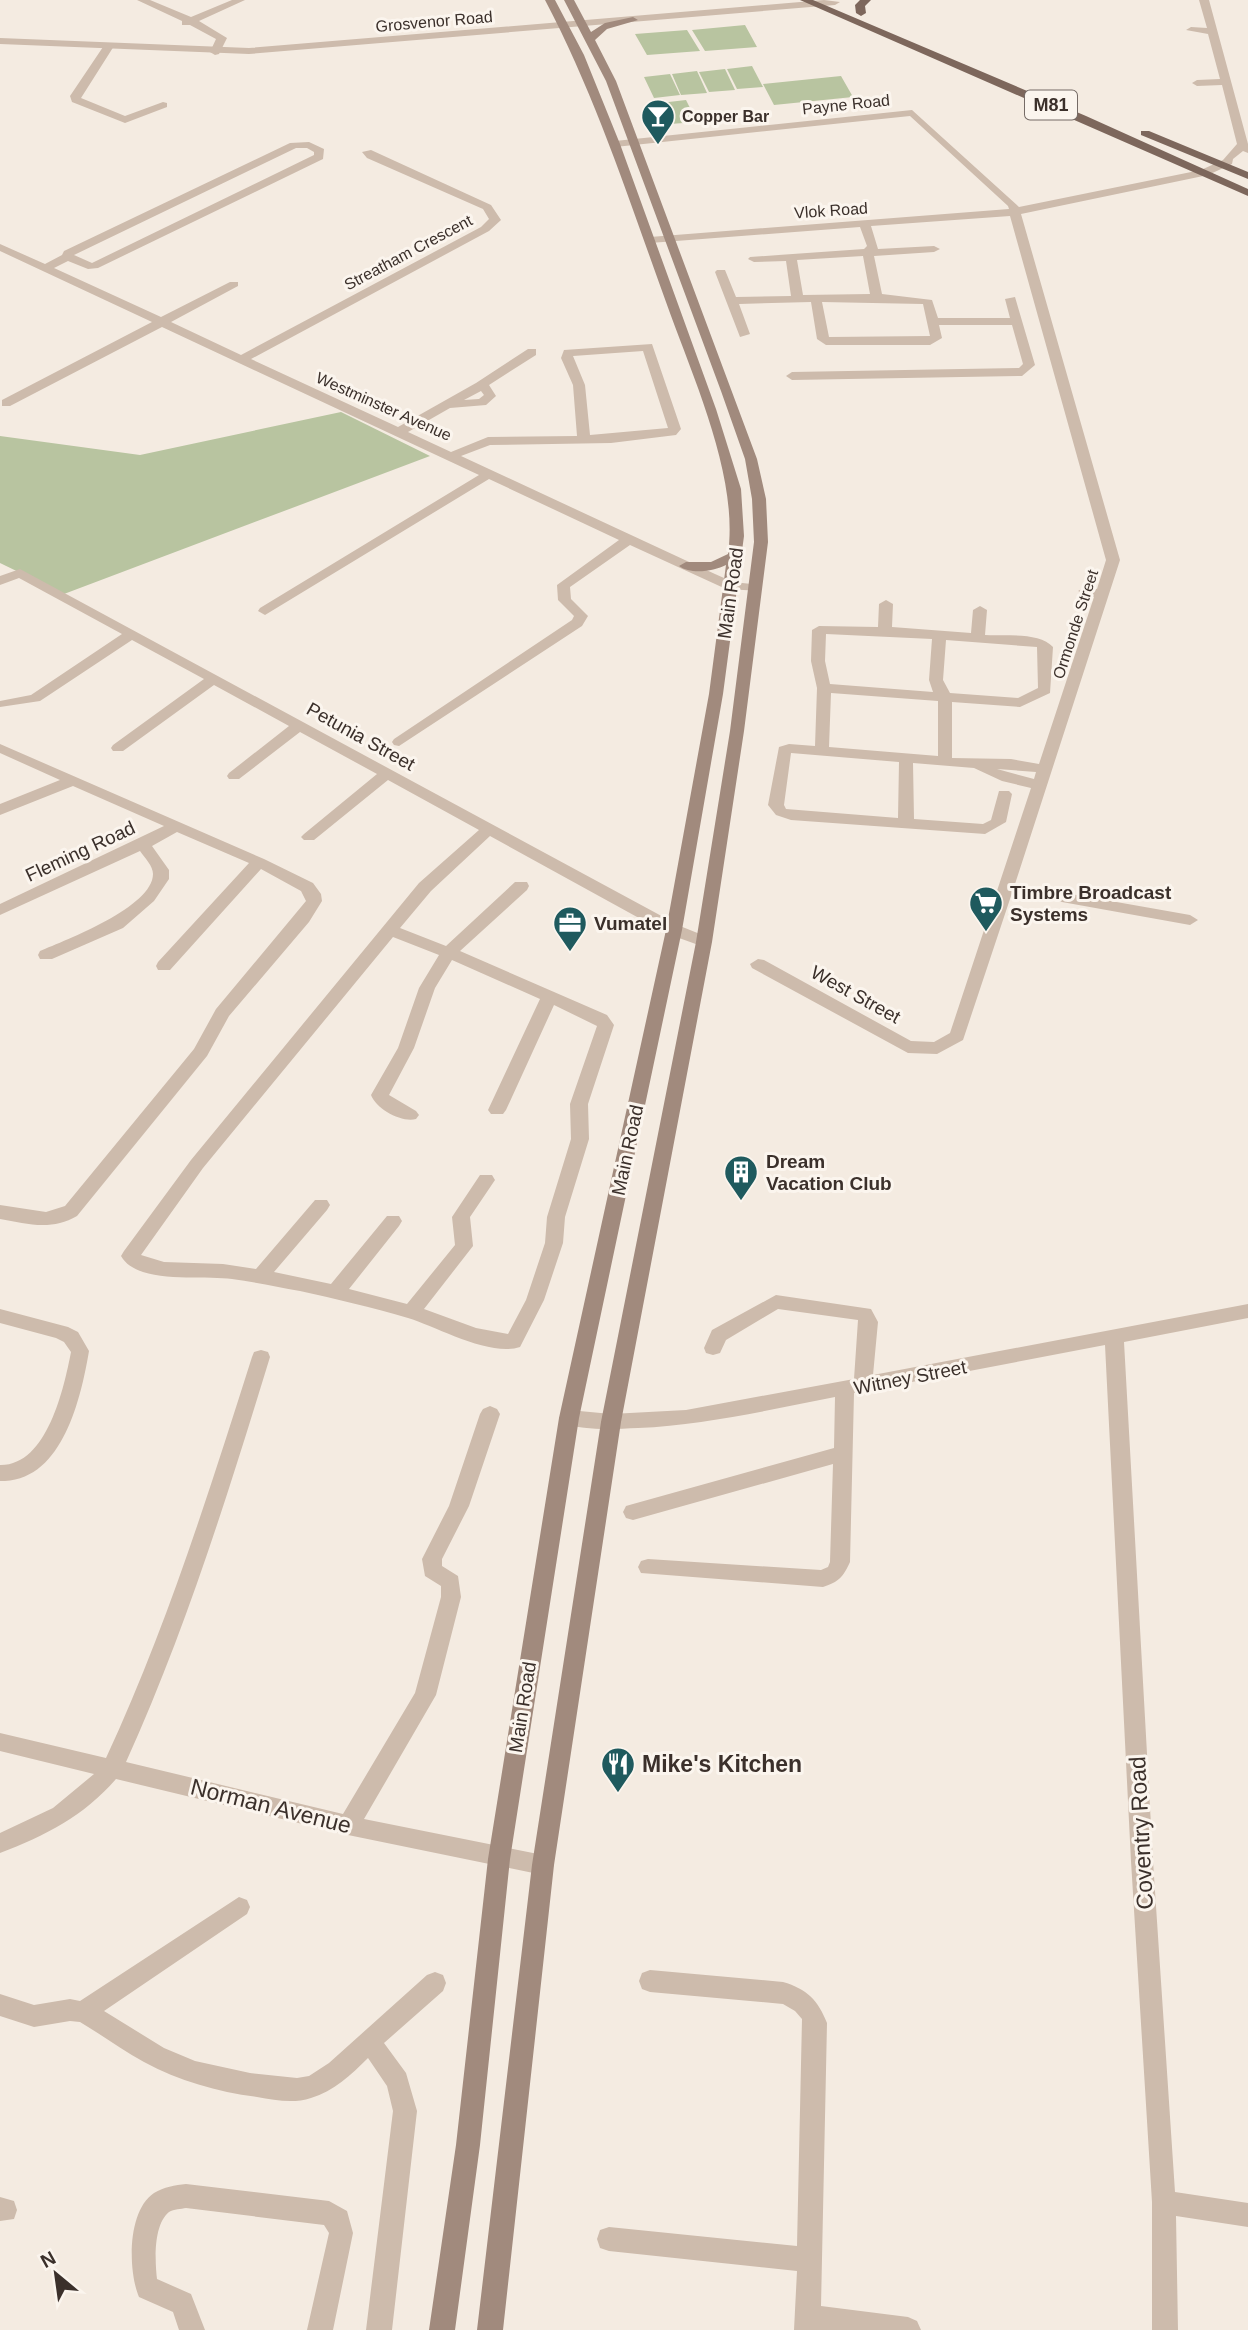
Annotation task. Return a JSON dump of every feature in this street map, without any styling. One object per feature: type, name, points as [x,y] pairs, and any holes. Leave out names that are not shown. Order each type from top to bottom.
[{"type":"main road","name":"Main Road","points":[[442,2330],[468,2145],[499,1858],[569,1418],[674,930],[716,694],[736,555],[736,507],[724,449],[615,144],[579,55],[550,0]]},
{"type":"main road","name":"Main Road","points":[[490,2330],[543,1865],[611,1422],[704,942],[737,731],[761,542],[761,520],[751,459],[635,142],[591,39],[569,0]]},
{"type":"main road","points":[[861,13],[859,7],[866,0]]},
{"type":"main road","name":"M81","points":[[835,1],[1221,161],[1248,176]]},
{"type":"main road","name":"M81","points":[[810,2],[1248,193]]},
{"type":"main road","points":[[591,39],[595,31],[604,26],[633,20]]},
{"type":"main road","points":[[686,566],[713,566],[736,555]]},
{"type":"street","points":[[141,0],[249,51]]},
{"type":"street","points":[[189,22],[240,0]]},
{"type":"street","name":"Grosvenor Road","points":[[0,41],[249,51],[562,24],[796,0]]},
{"type":"street","points":[[1200,171],[1245,148],[1210,31],[1204,0]]},
{"type":"street","name":"Grosvenor Road","points":[[582,22],[633,20],[835,1]]},
{"type":"street","points":[[189,22],[209,38],[209,51]]},
{"type":"street","points":[[1191,30],[1210,31]]},
{"type":"street","points":[[209,51],[222,38]]},
{"type":"street","points":[[108,46],[75,96],[76,100],[125,120],[163,105]]},
{"type":"street","points":[[1197,83],[1225,82]]},
{"type":"street","name":"Payne Road","points":[[615,144],[912,113]]},
{"type":"street","name":"Ormonde Street","points":[[912,113],[1012,203],[1111,552],[1112,567],[1004,887],[957,1036],[937,1048]]},
{"type":"street","points":[[47,267],[68,257],[68,253],[294,145],[309,145],[320,151],[319,157],[94,266],[68,257]]},
{"type":"street","name":"Streatham Crescent","points":[[240,360],[485,229],[495,220],[493,213],[487,208],[367,152]]},
{"type":"street","name":"Vlok Road","points":[[650,240],[1013,212],[1200,171]]},
{"type":"street","points":[[864,223],[873,247],[868,251]]},
{"type":"street","points":[[851,224],[861,248],[868,251]]},
{"type":"street","name":"Westminster Avenue","points":[[0,247],[686,566],[731,586],[756,588]]},
{"type":"street","points":[[754,259],[934,249]]},
{"type":"street","points":[[868,251],[877,298]]},
{"type":"street","points":[[791,256],[798,300]]},
{"type":"street","points":[[61,274],[82,263]]},
{"type":"street","points":[[721,272],[744,334]]},
{"type":"street","points":[[6,403],[234,284]]},
{"type":"street","points":[[732,301],[877,298],[924,299],[928,302],[936,337],[932,341],[792,376]]},
{"type":"street","points":[[816,299],[822,339],[856,359],[1026,371],[1029,365],[1011,299]]},
{"type":"street","points":[[933,321],[1017,321]]},
{"type":"street","points":[[451,456],[473,447],[503,447],[544,440],[619,438],[674,430],[648,347],[568,353],[567,358],[579,385],[584,438]]},
{"type":"street","points":[[397,432],[446,405],[482,402],[491,394],[488,389],[480,386],[532,352]]},
{"type":"street","points":[[265,611],[489,474]]},
{"type":"street","points":[[399,742],[577,623],[582,616],[565,602],[562,594],[564,585],[629,539]]},
{"type":"street","name":"Petunia Street","points":[[0,581],[20,573],[488,830],[674,930],[704,942]]},
{"type":"street","points":[[1085,591],[1103,595]]},
{"type":"street","points":[[885,631],[886,604]]},
{"type":"street","points":[[978,639],[980,610]]},
{"type":"street","points":[[822,751],[824,688],[818,661],[818,630],[885,631],[1044,644],[1045,690],[1020,704],[824,688]]},
{"type":"street","points":[[4,704],[35,698],[132,634]]},
{"type":"street","points":[[939,637],[937,685],[945,697],[945,760]]},
{"type":"street","points":[[118,748],[213,678]]},
{"type":"street","points":[[234,776],[299,725]]},
{"type":"street","points":[[0,748],[259,862],[307,887],[313,894],[310,909],[222,1013],[201,1052],[71,1211],[45,1219],[0,1212]]},
{"type":"street","points":[[1004,794],[998,822],[991,828],[791,815],[781,812],[776,805],[785,749],[974,764],[1012,764],[1045,769]]},
{"type":"street","points":[[0,762],[16,755]]},
{"type":"street","points":[[906,758],[906,822]]},
{"type":"street","points":[[974,764],[996,775],[1039,785]]},
{"type":"street","points":[[309,837],[386,774]]},
{"type":"street","points":[[0,810],[73,780]]},
{"type":"street","name":"Fleming Road","points":[[0,910],[176,826]]},
{"type":"street","points":[[390,929],[601,1019],[607,1028],[579,1104],[580,1139],[556,1217],[554,1242],[535,1300],[516,1339],[510,1342],[460,1330],[411,1312],[260,1276],[220,1269],[168,1268],[137,1262],[131,1256],[197,1164],[390,929],[425,887],[488,830]]},
{"type":"street","points":[[46,955],[117,924],[148,897],[160,879],[161,870],[143,844]]},
{"type":"street","points":[[164,966],[259,862]]},
{"type":"street","points":[[410,1115],[383,1101],[381,1092],[406,1048],[426,988],[448,953],[521,886]]},
{"type":"street","points":[[1004,887],[1190,920]]},
{"type":"street","name":"West Street","points":[[758,964],[908,1047],[937,1048]]},
{"type":"street","points":[[497,1110],[549,998]]},
{"type":"street","points":[[411,1312],[464,1246],[461,1217],[468,1202],[486,1180]]},
{"type":"street","points":[[260,1276],[321,1205]]},
{"type":"street","points":[[334,1294],[393,1221]]},
{"type":"street","points":[[648,1567],[822,1579],[835,1573],[840,1562],[843,1453],[869,1322],[864,1314],[776,1302],[719,1335],[713,1348]]},
{"type":"street","name":"Witney Street","points":[[569,1418],[611,1422],[686,1418],[1248,1311]]},
{"type":"street","points":[[0,1317],[61,1332],[71,1337],[80,1351],[76,1381],[42,1455],[26,1469],[10,1474],[0,1473]]},
{"type":"street","name":"Coventry Road","points":[[1114,1336],[1164,2202],[1165,2330]]},
{"type":"street","points":[[0,1843],[52,1821],[92,1791],[113,1767],[133,1723],[208,1524],[261,1357]]},
{"type":"street","points":[[348,1825],[425,1695],[451,1597],[451,1582],[432,1570],[432,1559],[453,1521],[490,1414]]},
{"type":"street","points":[[633,1512],[843,1453]]},
{"type":"street","name":"Norman Avenue","points":[[0,1742],[348,1825],[543,1865]]},
{"type":"street","points":[[83,2012],[239,1908]]},
{"type":"street","points":[[650,1981],[783,1993],[793,1996],[811,2011],[815,2023],[807,2324],[908,2330]]},
{"type":"street","points":[[0,2005],[34,2016],[69,2010],[83,2012],[146,2050],[199,2074],[235,2083],[281,2090],[303,2090],[317,2085],[435,1983]]},
{"type":"street","points":[[369,2041],[398,2081],[405,2111],[379,2330]]},
{"type":"street","points":[[192,2330],[182,2303],[148,2288],[142,2275],[151,2215],[159,2204],[186,2196],[329,2213],[338,2220],[341,2233],[320,2330]]},
{"type":"street","points":[[1164,2202],[1248,2214]]},
{"type":"street","points":[[609,2239],[809,2260]]},
{"type":"green space","points":[[745,25],[757,47],[705,51],[692,30]]},
{"type":"green space","points":[[687,30],[700,51],[647,55],[635,34]]},
{"type":"green space","points":[[752,66],[763,87],[737,89],[727,69]]},
{"type":"green space","points":[[725,69],[735,90],[709,92],[699,72]]},
{"type":"green space","points":[[697,71],[707,93],[681,95],[672,74]]},
{"type":"green space","points":[[670,74],[680,95],[654,98],[644,77]]},
{"type":"green space","points":[[841,76],[853,97],[774,105],[763,84]]},
{"type":"green space","points":[[686,100],[697,122],[670,124],[660,103]]},
{"type":"green space","points":[[341,412],[430,456],[64,594],[0,563],[0,436],[140,455]]},
{"type":"place","name":"Copper Bar","points":[[658,146]]},
{"type":"place","name":"Timbre Broadcast Systems","points":[[986,933]]},
{"type":"place","name":"Vumatel","points":[[570,953]]},
{"type":"place","name":"Dream Vacation Club","points":[[741,1202]]},
{"type":"place","name":"Mike's Kitchen","points":[[618,1794]]}]
